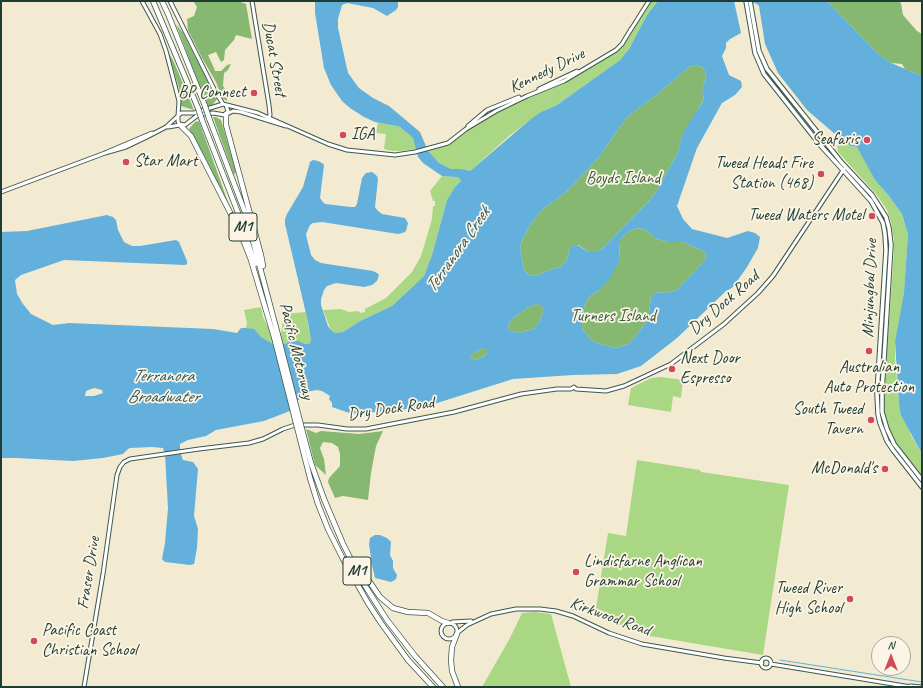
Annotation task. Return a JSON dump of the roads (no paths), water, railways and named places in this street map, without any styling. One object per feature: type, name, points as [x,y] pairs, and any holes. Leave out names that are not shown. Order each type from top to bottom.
[{"type":"highway","name":"Pacific Motorway","points":[[153,1],[224,173],[249,245],[276,336],[302,438],[310,478],[328,529],[343,559],[381,623],[408,660],[433,687]]},
{"type":"highway","name":"Pacific Motorway","points":[[162,1],[205,106],[246,215],[267,290],[276,336]]},
{"type":"highway","points":[[226,114],[226,125],[261,255],[267,290]]},
{"type":"highway","points":[[181,125],[191,136],[240,232],[251,260],[276,336]]},
{"type":"highway","name":"Pacific Motorway","points":[[302,438],[319,487],[352,561],[366,587],[387,620],[442,687]]},
{"type":"highway","points":[[352,561],[356,562],[380,597],[393,608],[408,612],[428,613],[442,621],[449,622]]},
{"type":"highway","points":[[457,633],[452,647],[451,660],[452,671],[458,687]]},
{"type":"main road","name":"Minjungbal Drive","points":[[745,1],[750,12]]},
{"type":"main road","name":"Minjungbal Drive","points":[[750,1],[755,53],[764,74],[821,146],[877,201],[883,211],[889,228],[891,245],[882,412],[887,429],[894,444],[922,480]]},
{"type":"main road","name":"Minjungbal Drive","points":[[844,169],[873,204],[880,216],[884,228],[886,250],[877,393],[878,414],[883,433],[890,446],[922,487]]},
{"type":"street","points":[[142,1],[160,34],[179,101],[178,121],[181,125],[166,127]]},
{"type":"street","points":[[170,1],[215,91],[228,109],[226,114]]},
{"type":"street","name":"Ducat Street","points":[[252,1],[269,105],[269,119]]},
{"type":"street","name":"Kennedy Drive","points":[[181,125],[186,125],[198,115],[213,113],[223,115],[232,111],[241,112],[281,122],[288,127],[328,144],[347,150],[395,155],[415,152],[448,143],[466,129],[500,108],[557,85],[613,52],[622,44],[649,1]]},
{"type":"street","name":"Kennedy Drive","points":[[466,129],[487,110],[550,85],[615,48],[631,29]]},
{"type":"street","points":[[1,192],[105,153],[134,144],[166,127],[181,113],[197,112],[224,104]]},
{"type":"street","name":"Kennedy Drive","points":[[224,104],[248,110],[269,119]]},
{"type":"street","points":[[480,115],[483,116],[500,108]]},
{"type":"street","name":"Dry Dock Road","points":[[122,464],[127,460],[256,441],[295,425],[318,425],[347,429],[366,429],[454,412],[518,394],[557,389],[571,389],[573,392],[576,392],[576,389],[608,391],[631,383],[670,364],[724,324],[758,293],[770,280],[844,169]]},
{"type":"street","name":"Fraser Drive","points":[[84,687],[103,574],[117,476],[122,464]]},
{"type":"street","name":"Kirkwood Road","points":[[457,633],[462,628],[474,621],[491,614],[525,608],[548,610],[573,616],[609,633],[642,644],[762,663]]},
{"type":"street","name":"Kirkwood Road","points":[[449,622],[462,623],[474,621]]},
{"type":"street","points":[[449,622],[456,626],[457,633],[451,639],[443,637],[441,634],[441,629],[444,624],[449,622]]},
{"type":"street","points":[[772,664],[770,667],[766,668],[762,666],[763,660],[767,658],[772,664],[922,687]]},
{"type":"street","points":[[898,684],[911,687]]},
{"type":"water","points":[[315,1],[398,1],[398,7],[396,10],[387,16],[373,8],[347,3],[342,5],[338,19],[338,28],[348,73],[359,88],[373,98],[389,106],[420,132],[428,151],[439,163],[451,169],[470,171],[531,119],[541,112],[557,105],[620,60],[629,49],[647,15],[658,1],[734,1],[741,33],[726,43],[726,48],[722,56],[729,75],[741,81],[742,87],[735,95],[722,103],[697,148],[677,206],[683,219],[692,229],[727,238],[748,231],[755,233],[760,237],[758,248],[733,287],[725,292],[677,338],[641,366],[617,374],[513,379],[434,404],[401,410],[352,414],[332,407],[332,403],[329,399],[330,396],[322,391],[311,391],[297,401],[290,411],[264,421],[216,430],[206,436],[188,440],[180,444],[180,452],[183,460],[193,462],[198,469],[194,516],[198,529],[197,548],[194,564],[190,565],[165,562],[162,559],[168,508],[165,454],[163,448],[130,448],[123,454],[73,461],[1,458],[1,232],[27,231],[107,215],[116,220],[118,230],[124,242],[132,246],[176,240],[179,242],[187,261],[187,264],[185,265],[64,260],[21,275],[15,280],[17,294],[23,304],[31,314],[53,325],[69,323],[213,329],[237,333],[241,328],[246,328],[254,329],[261,337],[275,345],[282,345],[292,341],[299,341],[309,344],[311,341],[308,322],[285,219],[303,187],[310,162],[313,160],[324,165],[320,198],[325,204],[355,207],[357,204],[362,178],[366,173],[372,172],[378,179],[375,207],[377,210],[382,214],[405,218],[408,223],[406,231],[398,234],[322,222],[313,223],[310,225],[306,234],[311,255],[315,260],[321,263],[373,271],[379,275],[377,281],[372,285],[364,287],[336,283],[327,286],[321,299],[321,305],[328,326],[335,333],[343,332],[360,321],[392,306],[424,276],[432,255],[447,200],[455,187],[461,181],[456,177],[442,176],[423,163],[418,157],[413,138],[400,127],[375,122],[364,117],[342,101],[331,85],[324,68],[315,13]],"holes":[[[696,65],[702,67],[705,71],[706,76],[702,90],[704,99],[684,131],[678,152],[658,189],[649,201],[602,249],[596,252],[589,252],[577,245],[573,245],[570,248],[567,260],[560,267],[536,276],[529,275],[524,270],[520,249],[522,240],[532,222],[543,209],[566,192],[590,167],[627,117],[655,96],[689,67]],[[638,228],[646,230],[655,238],[667,242],[683,242],[705,252],[706,259],[677,290],[667,293],[657,292],[651,297],[648,320],[629,344],[615,348],[597,343],[589,338],[582,328],[582,317],[585,304],[589,297],[598,291],[608,281],[619,262],[620,240],[629,231]],[[537,304],[542,305],[543,311],[540,321],[534,329],[518,333],[511,331],[508,328],[509,323],[527,308]],[[483,348],[487,349],[487,353],[483,357],[476,360],[470,358],[472,354]],[[94,388],[102,390],[103,393],[94,396],[85,396],[86,391]]]},
{"type":"water","points":[[748,1],[827,1],[877,53],[891,63],[922,76],[922,454],[901,415],[899,404],[895,341],[904,292],[908,234],[902,214],[875,180],[857,147],[851,146],[843,141],[807,110],[778,73],[765,44],[759,6]]},
{"type":"water","points":[[375,535],[380,535],[387,538],[391,542],[390,555],[393,561],[393,568],[397,575],[396,579],[391,582],[375,578],[369,544],[370,538]]},
{"type":"waterway","points":[[780,660],[922,682]]},
{"type":"place","name":"BP Connect","points":[[254,93]]},
{"type":"place","name":"IGA","points":[[343,135]]},
{"type":"place","name":"Seafaris","points":[[867,140]]},
{"type":"place","name":"Star Mart","points":[[126,162]]},
{"type":"place","name":"Tweed Heads Fire Station (468)","points":[[821,174]]},
{"type":"place","name":"Tweed Waters Motel","points":[[872,216]]},
{"type":"place","name":"Australian Auto Protection","points":[[869,351]]},
{"type":"place","name":"Next Door Espresso","points":[[672,369]]},
{"type":"place","name":"South Tweed Tavern","points":[[871,420]]},
{"type":"place","name":"McDonald's","points":[[885,469]]},
{"type":"place","name":"Lindisfarne Anglican Grammar School","points":[[576,572]]},
{"type":"place","name":"Tweed River High School","points":[[850,599]]},
{"type":"place","name":"Pacific Coast Christian School","points":[[34,641]]},
{"type":"park label","name":"Boyds Island","points":[[623,179]]},
{"type":"park label","name":"Turners Island","points":[[613,317]]},
{"type":"water label","name":"Terranora Creek","points":[[458,250]]},
{"type":"water label","name":"Terranora Broadwater","points":[[163,386]]}]
